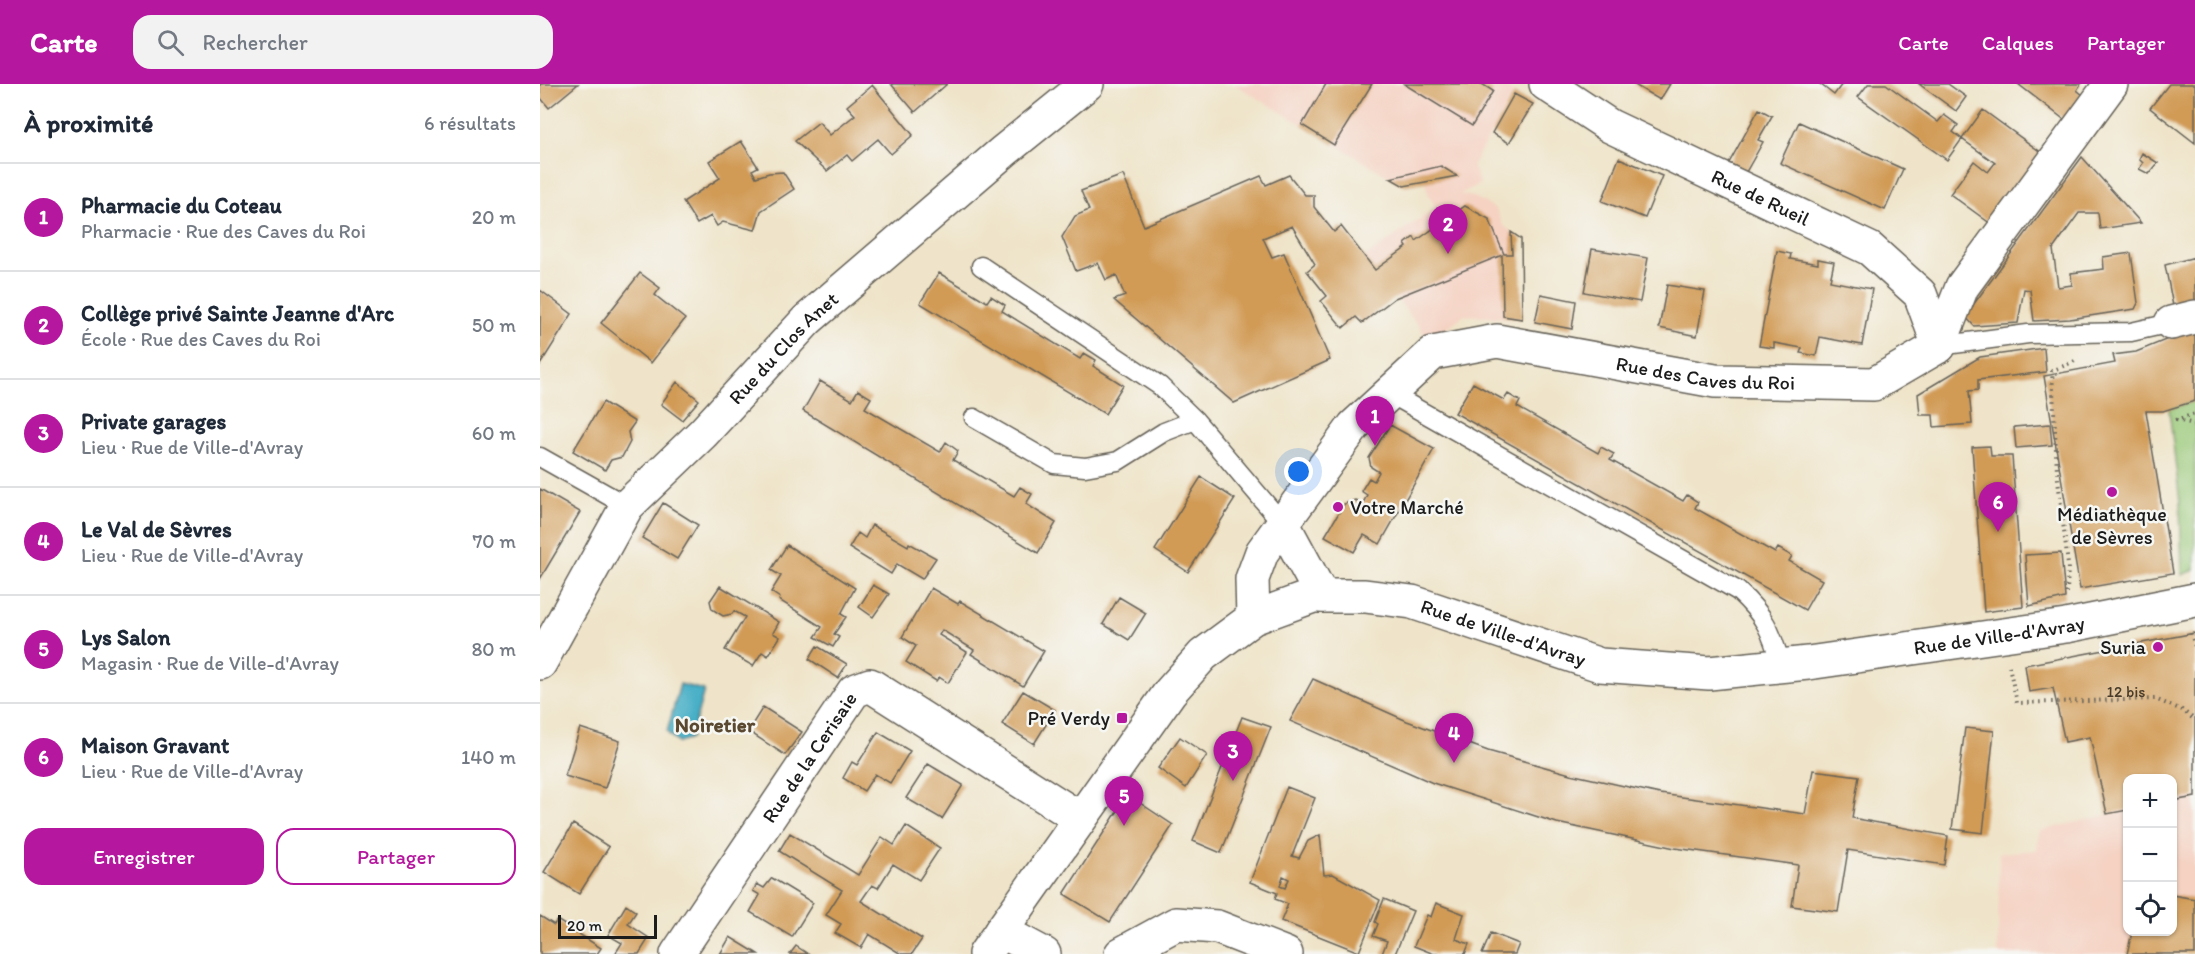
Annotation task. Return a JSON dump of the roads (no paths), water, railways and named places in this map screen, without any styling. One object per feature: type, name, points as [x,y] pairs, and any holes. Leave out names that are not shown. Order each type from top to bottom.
[{"type":"street","name":"Rue du Clos Anet","points":[[540,663],[627,506],[703,434],[807,320],[1004,151],[1087,84]]},
{"type":"street","name":"Rue de Rueil","points":[[1546,84],[1610,126],[1870,249],[1920,294],[1939,346]]},
{"type":"street","points":[[1939,346],[1962,286],[2111,84]]},
{"type":"street","name":"Rue des Caves du Roi","points":[[1253,618],[1252,579],[1262,552],[1354,426],[1432,353],[1497,341],[1715,381],[1874,384],[1939,346]]},
{"type":"street","points":[[1283,524],[1322,596]]},
{"type":"street","name":"Rue de Ville-d'Avray","points":[[993,942],[1170,692],[1203,655],[1253,618],[1313,596],[1365,596],[1412,602],[1600,665],[1709,673],[1781,666],[2066,626],[2191,600]]},
{"type":"street","name":"Rue de la Cerisaie","points":[[677,954],[854,691],[870,685],[1079,818]]},
{"type":"street","points":[[1121,954],[1176,924],[1217,927],[1286,954]]},
{"type":"street","points":[[993,942],[1044,954]]},
{"type":"lane","points":[[981,266],[1160,386],[1195,420],[1283,524]]},
{"type":"lane","name":"Rue des Caves du Roi","points":[[1939,346],[2028,334],[2131,332],[2183,320]]},
{"type":"lane","points":[[1389,393],[1738,591],[1759,610],[1771,629],[1781,666]]},
{"type":"lane","points":[[974,418],[1054,464],[1085,467],[1118,461],[1164,432],[1195,420]]},
{"type":"lane","points":[[540,457],[627,506]]},
{"type":"water","points":[[680,684],[704,690],[691,738],[678,743],[667,732]]},
{"type":"place","name":"Collège privé Sainte Jeanne d'Arc","points":[[1448,254]]},
{"type":"place","name":"Pharmacie du Coteau","points":[[1375,446]]},
{"type":"place","name":"Médiathèque de Sèvres","points":[[2112,492]]},
{"type":"place","name":"Votre Marché","points":[[1338,507]]},
{"type":"place","name":"Maison Gravant","points":[[1998,532]]},
{"type":"place","name":"Suria","points":[[2158,647]]},
{"type":"place","name":"Pré Verdy","points":[[1122,718]]},
{"type":"place","name":"Le Val de Sèvres","points":[[1454,763]]},
{"type":"place","name":"Private garages","points":[[1233,781]]},
{"type":"place","name":"Lys Salon","points":[[1124,826]]},
{"type":"district","name":"Noiretier","points":[[715,725]]}]
